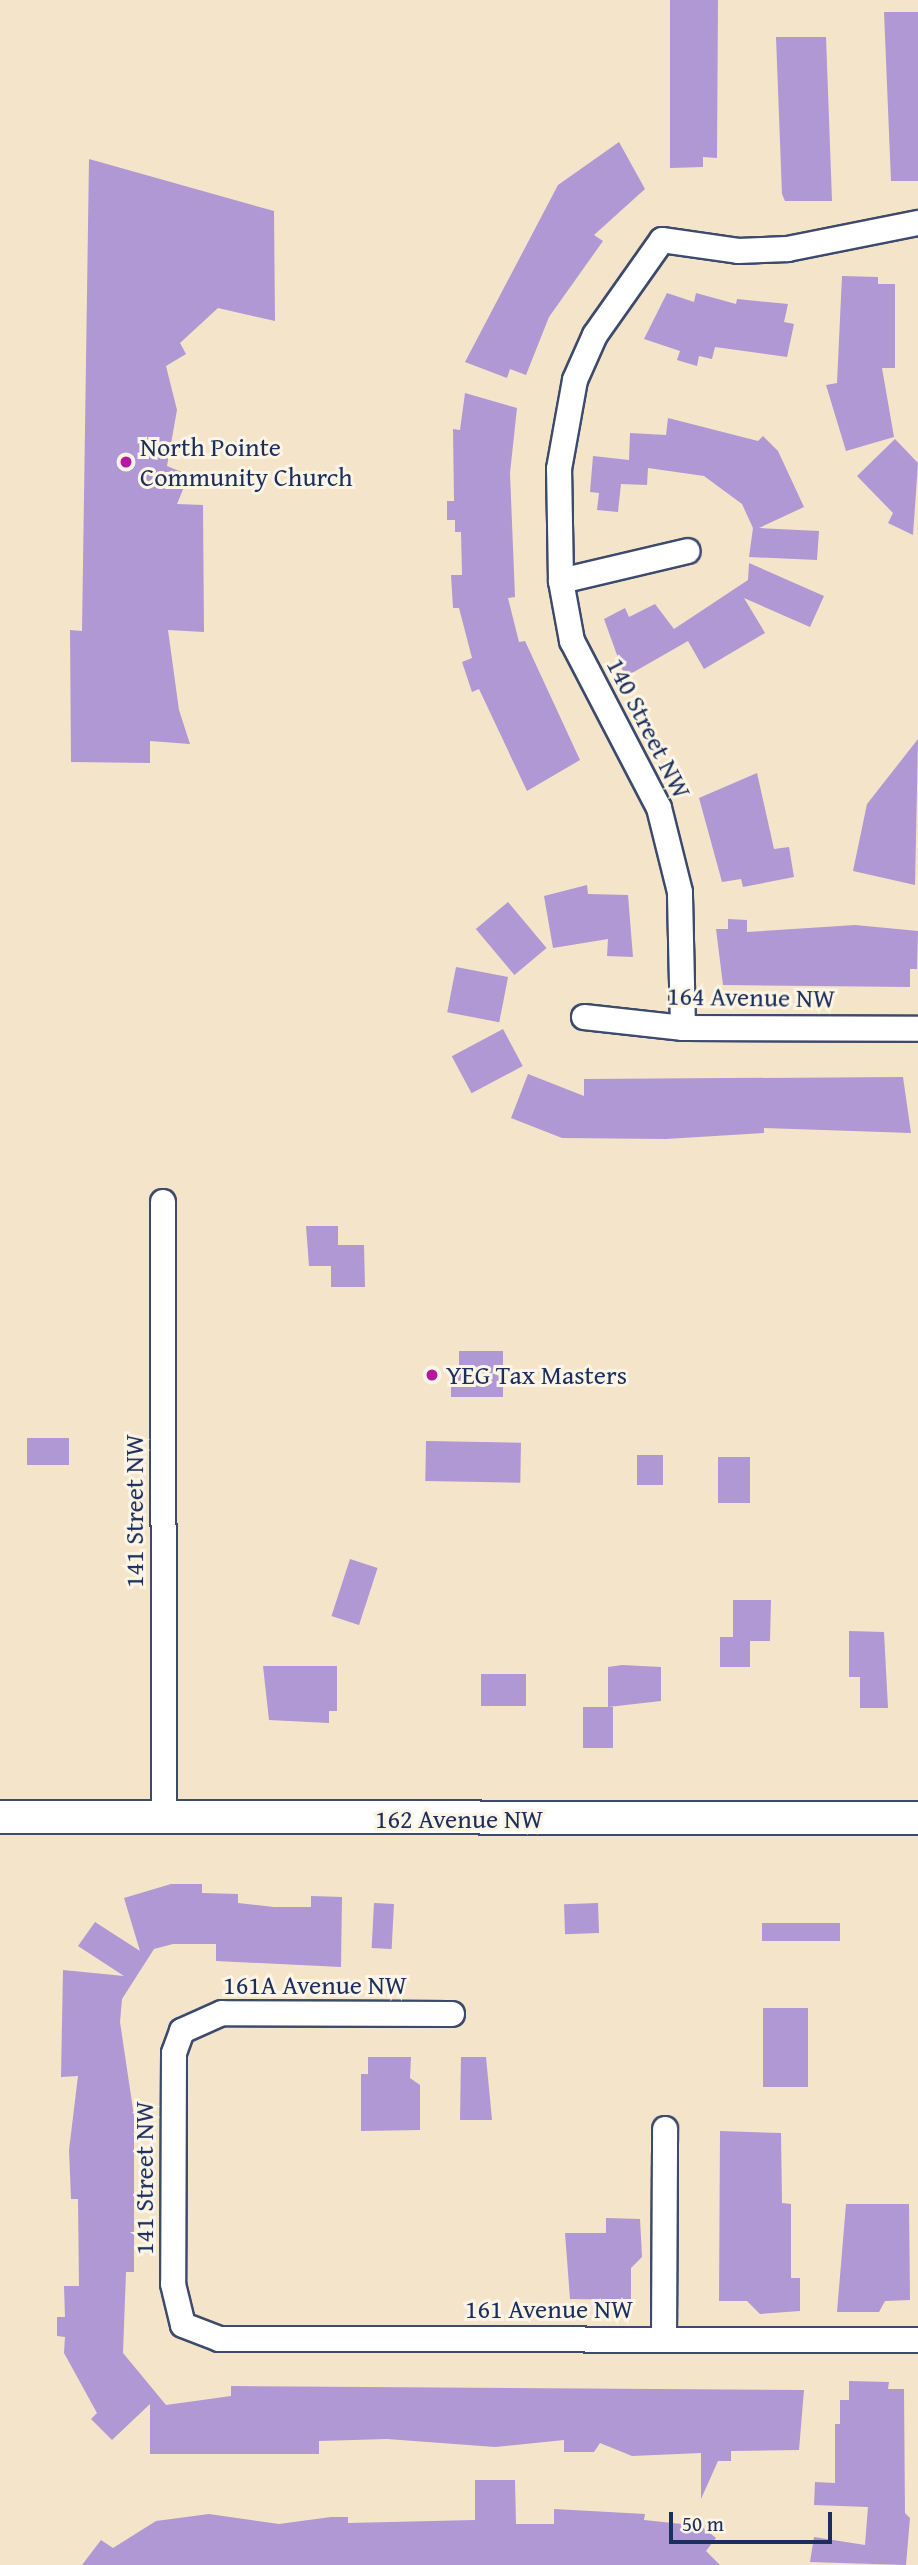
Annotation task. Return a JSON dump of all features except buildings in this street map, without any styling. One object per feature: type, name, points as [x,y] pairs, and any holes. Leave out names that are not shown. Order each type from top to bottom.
[{"type":"street","name":"140 Street NW","points":[[683,1028],[680,892],[659,808],[572,641],[561,581],[559,469],[575,380],[595,335],[662,240],[738,251],[788,249],[918,223]]},
{"type":"street","points":[[561,581],[688,551]]},
{"type":"street","name":"164 Avenue NW","points":[[584,1017],[683,1028],[918,1029]]},
{"type":"street","name":"141 Street NW","points":[[163,1202],[164,1819]]},
{"type":"street","name":"162 Avenue NW","points":[[0,1817],[918,1818]]},
{"type":"street","name":"161A Avenue NW","points":[[182,2031],[222,2013],[452,2014]]},
{"type":"street","name":"141 Street NW","points":[[182,2031],[174,2053],[173,2284],[183,2325]]},
{"type":"street","points":[[664,2339],[665,2129]]},
{"type":"street","name":"161 Avenue NW","points":[[183,2325],[219,2339],[918,2340]]},
{"type":"place","name":"North Pointe Community Church","points":[[126,462]]},
{"type":"place","name":"YEG Tax Masters","points":[[432,1375]]}]
